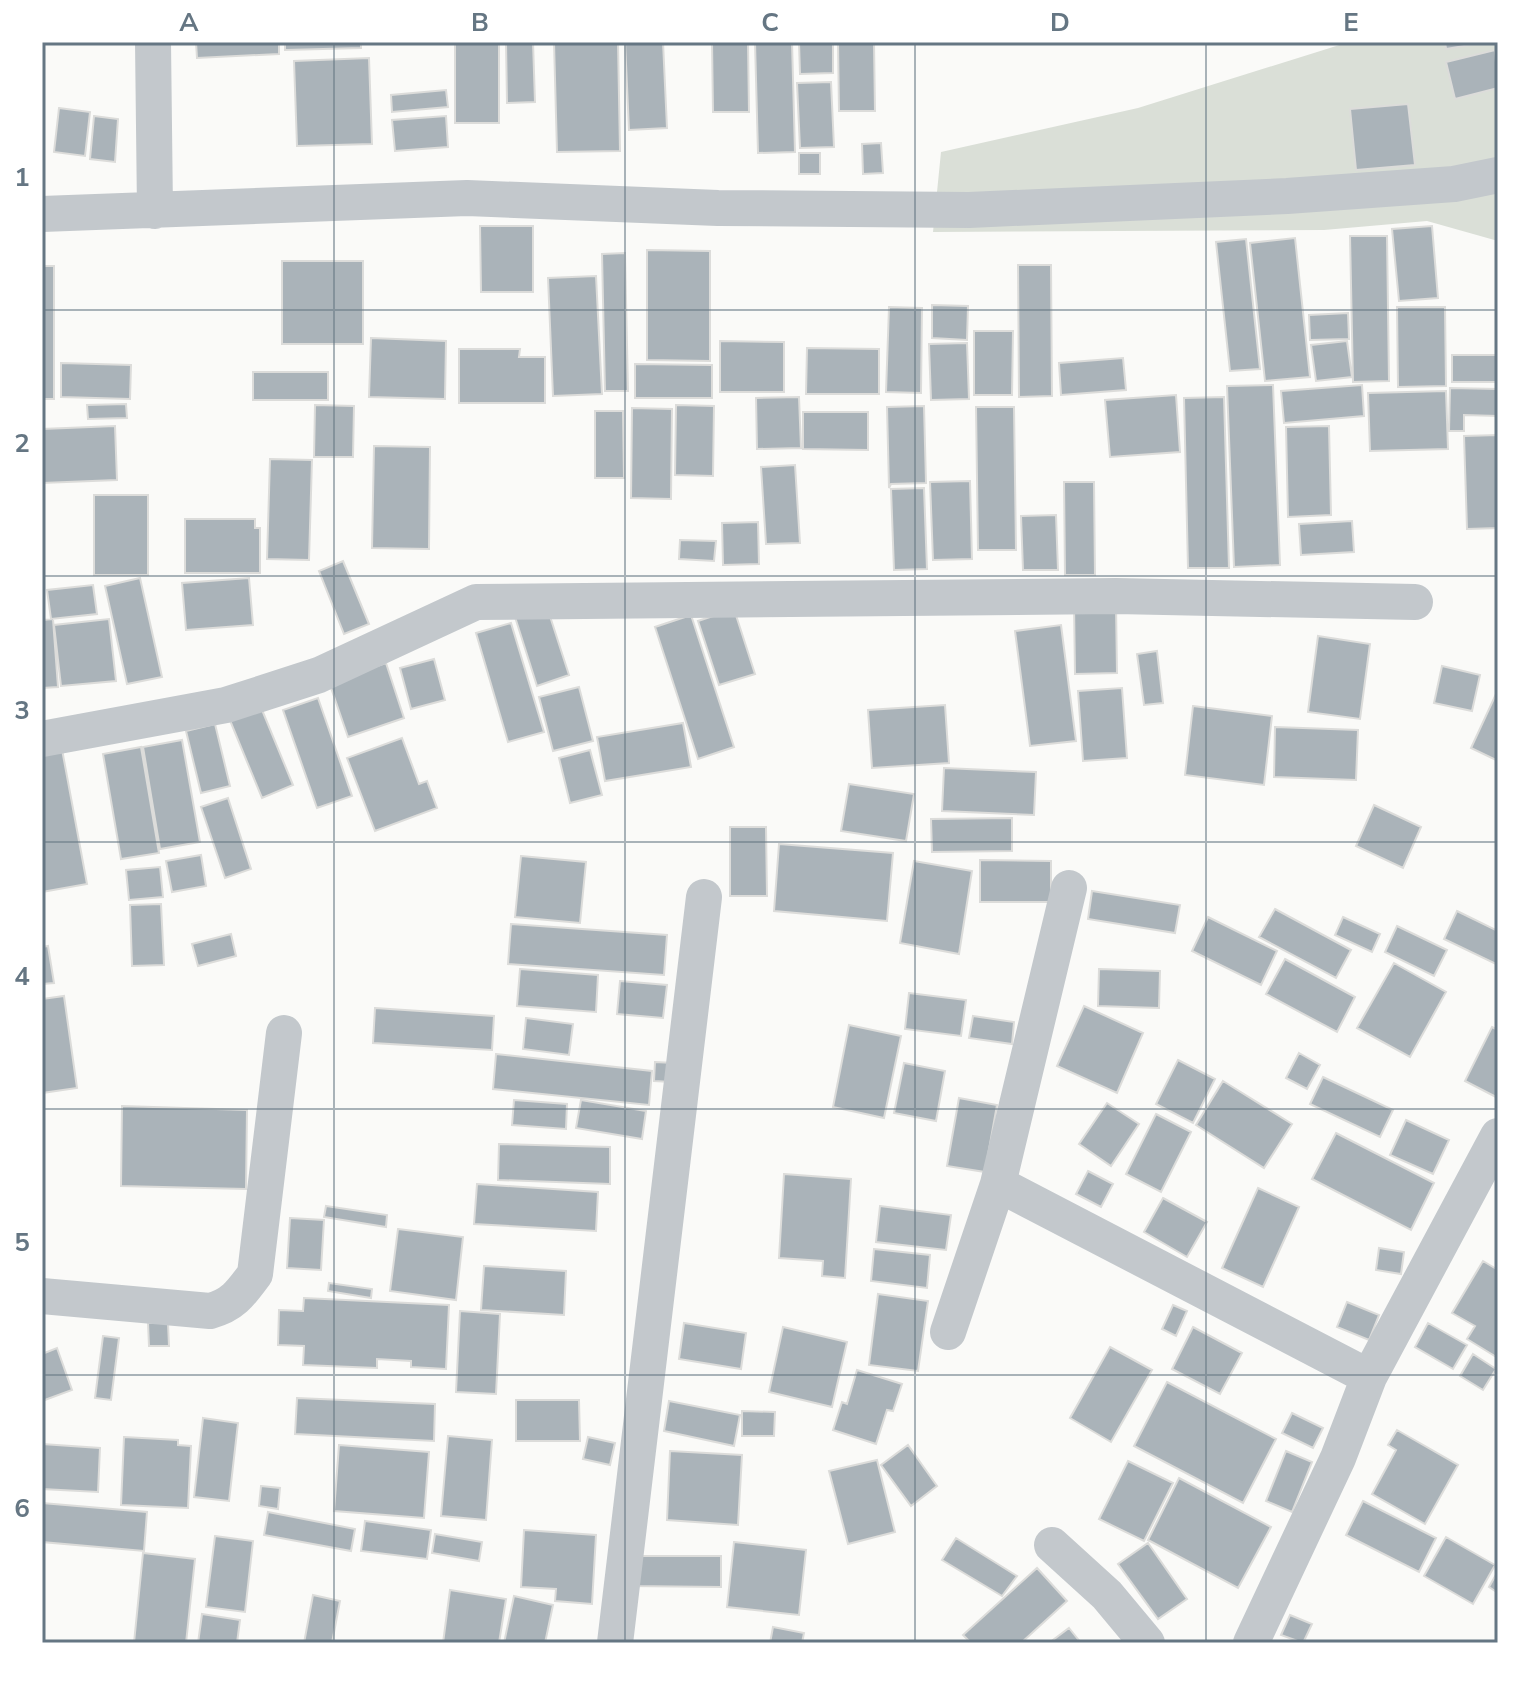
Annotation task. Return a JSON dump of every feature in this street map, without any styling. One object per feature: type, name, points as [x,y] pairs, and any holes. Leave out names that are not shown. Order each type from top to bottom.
[{"type":"street","points":[[153,42],[155,211]]},
{"type":"street","points":[[42,214],[467,198],[718,208],[969,210],[1287,196],[1454,184],[1498,175]]},
{"type":"street","points":[[42,739],[226,705],[319,675],[476,602],[1070,596],[1415,602]]},
{"type":"street","points":[[948,1332],[998,1184],[1069,888]]},
{"type":"street","points":[[615,1643],[704,897]]},
{"type":"street","points":[[42,1296],[210,1311],[229,1306],[255,1274],[284,1033]]},
{"type":"street","points":[[1251,1643],[1338,1458],[1369,1377],[1498,1136]]},
{"type":"street","points":[[998,1184],[1369,1377]]},
{"type":"street","points":[[1052,1545],[1107,1595],[1147,1643]]},
{"type":"shaded area","points":[[1349,42],[1498,42],[1498,241],[1427,221],[1324,230],[933,232],[941,152],[1138,108]]},
{"type":"building","points":[[196,42],[279,42],[279,54],[197,58]]},
{"type":"building","points":[[285,42],[361,42],[361,48],[285,50]]},
{"type":"building","points":[[455,42],[499,42],[499,123],[455,123]]},
{"type":"building","points":[[506,42],[533,42],[535,102],[507,103]]},
{"type":"building","points":[[554,42],[618,42],[620,151],[557,152]]},
{"type":"building","points":[[625,42],[663,42],[667,128],[629,130]]},
{"type":"building","points":[[712,42],[748,42],[749,112],[713,112]]},
{"type":"building","points":[[755,42],[792,42],[795,152],[758,153]]},
{"type":"building","points":[[799,42],[833,42],[833,73],[800,74]]},
{"type":"building","points":[[838,42],[874,42],[875,111],[839,111]]},
{"type":"building","points":[[1445,42],[1469,42],[1470,45],[1446,49]]},
{"type":"building","points":[[1495,50],[1498,88],[1455,99],[1446,62]]},
{"type":"building","points":[[369,58],[372,144],[297,146],[294,61]]},
{"type":"building","points":[[831,82],[834,147],[800,148],[797,83]]},
{"type":"building","points":[[446,90],[448,107],[392,112],[391,95]]},
{"type":"building","points":[[1408,104],[1415,165],[1356,170],[1350,109]]},
{"type":"building","points":[[59,108],[90,112],[85,156],[54,152]]},
{"type":"building","points":[[94,116],[118,119],[115,162],[90,159]]},
{"type":"building","points":[[446,116],[448,147],[395,151],[392,120]]},
{"type":"building","points":[[881,143],[883,173],[863,174],[862,144]]},
{"type":"building","points":[[799,153],[820,153],[820,174],[799,174]]},
{"type":"building","points":[[480,226],[533,226],[533,292],[481,292]]},
{"type":"building","points":[[1432,226],[1438,298],[1399,301],[1392,229]]},
{"type":"building","points":[[1350,236],[1387,236],[1389,381],[1353,382]]},
{"type":"building","points":[[1295,238],[1310,377],[1265,381],[1250,243]]},
{"type":"building","points":[[1246,239],[1260,369],[1230,371],[1216,242]]},
{"type":"building","points":[[647,250],[710,251],[710,361],[647,360]]},
{"type":"building","points":[[625,253],[628,391],[605,391],[602,254]]},
{"type":"building","points":[[282,261],[363,261],[363,344],[282,344]]},
{"type":"building","points":[[1018,265],[1051,265],[1052,396],[1019,397]]},
{"type":"building","points":[[42,266],[54,266],[54,399],[42,399]]},
{"type":"building","points":[[596,276],[602,394],[553,396],[548,278]]},
{"type":"building","points":[[932,305],[968,306],[967,340],[932,338]]},
{"type":"building","points":[[889,307],[922,308],[921,393],[886,392]]},
{"type":"building","points":[[1397,307],[1445,307],[1446,386],[1398,387]]},
{"type":"building","points":[[1348,313],[1349,339],[1310,340],[1309,315]]},
{"type":"building","points":[[974,331],[1013,331],[1012,395],[974,395]]},
{"type":"building","points":[[371,338],[446,341],[445,399],[369,397]]},
{"type":"building","points":[[720,341],[784,342],[784,392],[720,392]]},
{"type":"building","points":[[1347,341],[1352,377],[1316,381],[1311,345]]},
{"type":"building","points":[[967,343],[969,399],[931,400],[929,344]]},
{"type":"building","points":[[807,348],[879,349],[879,394],[806,394]]},
{"type":"building","points":[[459,349],[520,349],[519,357],[545,357],[545,403],[459,403]]},
{"type":"building","points":[[1452,355],[1498,355],[1498,382],[1452,382]]},
{"type":"building","points":[[1123,358],[1126,390],[1061,395],[1059,363]]},
{"type":"building","points":[[61,363],[131,365],[130,399],[61,397]]},
{"type":"building","points":[[635,364],[712,365],[712,398],[635,398]]},
{"type":"building","points":[[253,372],[328,372],[328,400],[253,400]]},
{"type":"building","points":[[1273,385],[1280,565],[1234,567],[1227,386]]},
{"type":"building","points":[[1362,385],[1364,416],[1284,423],[1281,391]]},
{"type":"building","points":[[1450,388],[1498,389],[1498,416],[1464,415],[1464,431],[1449,431]]},
{"type":"building","points":[[1446,391],[1448,449],[1370,451],[1368,393]]},
{"type":"building","points":[[1176,395],[1180,452],[1110,457],[1105,400]]},
{"type":"building","points":[[799,397],[801,448],[757,449],[756,398]]},
{"type":"building","points":[[1224,397],[1229,568],[1188,568],[1184,398]]},
{"type":"building","points":[[126,404],[127,418],[88,419],[87,405]]},
{"type":"building","points":[[315,405],[354,406],[353,457],[314,457]]},
{"type":"building","points":[[676,405],[714,406],[713,476],[675,475]]},
{"type":"building","points":[[924,406],[926,483],[891,484],[889,488],[887,407]]},
{"type":"building","points":[[976,407],[1014,407],[1016,550],[978,550]]},
{"type":"building","points":[[632,408],[672,409],[671,499],[631,498]]},
{"type":"building","points":[[595,411],[623,411],[624,478],[595,478]]},
{"type":"building","points":[[803,412],[868,412],[868,450],[803,449]]},
{"type":"building","points":[[115,426],[117,480],[42,483],[42,429]]},
{"type":"building","points":[[1329,426],[1331,515],[1288,517],[1286,427]]},
{"type":"building","points":[[1498,435],[1498,528],[1467,529],[1464,436]]},
{"type":"building","points":[[374,446],[430,447],[429,549],[372,548]]},
{"type":"building","points":[[270,459],[312,460],[309,560],[267,559]]},
{"type":"building","points":[[795,465],[800,543],[766,544],[761,467]]},
{"type":"building","points":[[970,481],[972,559],[933,560],[930,482]]},
{"type":"building","points":[[1064,482],[1094,482],[1095,575],[1065,575]]},
{"type":"building","points":[[924,488],[927,569],[894,570],[891,489]]},
{"type":"building","points":[[94,495],[148,495],[148,575],[94,575]]},
{"type":"building","points":[[1056,515],[1058,570],[1023,570],[1021,516]]},
{"type":"building","points":[[185,519],[255,519],[255,528],[260,528],[260,573],[185,573]]},
{"type":"building","points":[[1352,521],[1354,552],[1301,555],[1299,524]]},
{"type":"building","points":[[758,522],[759,564],[723,565],[722,523]]},
{"type":"building","points":[[680,540],[716,541],[714,561],[679,559]]},
{"type":"building","points":[[343,561],[369,624],[344,634],[319,571]]},
{"type":"building","points":[[140,578],[162,677],[127,684],[105,586]]},
{"type":"building","points":[[249,578],[253,625],[186,630],[182,583]]},
{"type":"building","points":[[93,585],[97,614],[51,619],[47,590]]},
{"type":"building","points":[[1074,604],[1116,604],[1117,673],[1075,674]]},
{"type":"building","points":[[547,607],[569,675],[537,686],[515,617]]},
{"type":"building","points":[[734,609],[755,674],[719,685],[698,621]]},
{"type":"building","points":[[691,615],[734,747],[698,759],[655,627]]},
{"type":"building","points":[[53,619],[58,687],[42,688],[42,620]]},
{"type":"building","points":[[109,619],[116,681],[61,686],[54,625]]},
{"type":"building","points":[[511,623],[544,732],[508,742],[476,633]]},
{"type":"building","points":[[1061,625],[1076,741],[1030,746],[1015,631]]},
{"type":"building","points":[[1318,636],[1370,644],[1360,719],[1308,712]]},
{"type":"building","points":[[1157,651],[1163,703],[1144,705],[1137,654]]},
{"type":"building","points":[[434,659],[445,700],[411,709],[400,668]]},
{"type":"building","points":[[386,663],[404,718],[348,737],[329,682]]},
{"type":"building","points":[[1442,666],[1480,675],[1472,711],[1434,703]]},
{"type":"building","points":[[579,687],[593,741],[553,751],[539,697]]},
{"type":"building","points":[[1122,688],[1127,758],[1083,761],[1078,691]]},
{"type":"building","points":[[1498,694],[1498,761],[1471,748]]},
{"type":"building","points":[[318,698],[352,796],[317,808],[283,710]]},
{"type":"building","points":[[260,705],[293,785],[262,798],[229,718]]},
{"type":"building","points":[[945,705],[949,763],[872,768],[868,710]]},
{"type":"building","points":[[1193,706],[1272,716],[1264,785],[1185,775]]},
{"type":"building","points":[[683,723],[691,767],[605,781],[597,737]]},
{"type":"building","points":[[215,724],[230,786],[201,793],[186,731]]},
{"type":"building","points":[[1275,727],[1358,730],[1356,780],[1274,777]]},
{"type":"building","points":[[402,738],[419,784],[427,781],[437,808],[375,831],[347,758]]},
{"type":"building","points":[[182,740],[200,842],[160,849],[143,747]]},
{"type":"building","points":[[61,744],[87,884],[42,892],[42,748]]},
{"type":"building","points":[[141,747],[159,853],[121,859],[103,754]]},
{"type":"building","points":[[590,750],[602,795],[570,803],[559,758]]},
{"type":"building","points":[[944,768],[1036,772],[1034,815],[942,811]]},
{"type":"building","points":[[849,784],[914,794],[906,841],[841,831]]},
{"type":"building","points":[[228,798],[251,869],[225,878],[201,807]]},
{"type":"building","points":[[1374,805],[1421,827],[1403,868],[1356,846]]},
{"type":"building","points":[[1012,818],[1012,851],[932,852],[931,819]]},
{"type":"building","points":[[730,827],[766,827],[767,896],[730,896]]},
{"type":"building","points":[[779,844],[893,853],[887,921],[774,911]]},
{"type":"building","points":[[201,855],[206,886],[172,892],[166,861]]},
{"type":"building","points":[[521,856],[586,862],[580,923],[515,917]]},
{"type":"building","points":[[980,860],[1051,861],[1051,902],[980,902]]},
{"type":"building","points":[[914,861],[972,871],[959,954],[900,943]]},
{"type":"building","points":[[160,867],[163,897],[129,900],[126,870]]},
{"type":"building","points":[[1092,891],[1180,905],[1175,933],[1088,919]]},
{"type":"building","points":[[161,904],[164,965],[132,966],[130,905]]},
{"type":"building","points":[[1275,909],[1351,950],[1336,978],[1259,937]]},
{"type":"building","points":[[1457,911],[1498,931],[1498,965],[1444,939]]},
{"type":"building","points":[[1208,917],[1277,951],[1261,985],[1192,951]]},
{"type":"building","points":[[1343,917],[1380,934],[1372,952],[1335,935]]},
{"type":"building","points":[[511,924],[667,935],[664,975],[508,964]]},
{"type":"building","points":[[1397,926],[1447,950],[1434,976],[1385,952]]},
{"type":"building","points":[[231,934],[236,956],[198,966],[192,944]]},
{"type":"building","points":[[48,946],[54,983],[42,984],[42,947]]},
{"type":"building","points":[[1285,959],[1355,997],[1337,1032],[1266,994]]},
{"type":"building","points":[[1394,963],[1446,992],[1410,1057],[1357,1028]]},
{"type":"building","points":[[520,969],[598,975],[596,1012],[517,1006]]},
{"type":"building","points":[[1099,969],[1160,971],[1159,1008],[1098,1006]]},
{"type":"building","points":[[620,981],[667,985],[663,1018],[617,1014]]},
{"type":"building","points":[[909,993],[966,1000],[961,1036],[905,1029]]},
{"type":"building","points":[[64,996],[77,1088],[42,1093],[42,999]]},
{"type":"building","points":[[1084,1006],[1143,1033],[1117,1093],[1057,1066]]},
{"type":"building","points":[[375,1008],[494,1016],[492,1050],[373,1043]]},
{"type":"building","points":[[973,1016],[1014,1022],[1012,1044],[969,1038]]},
{"type":"building","points":[[526,1018],[573,1024],[569,1055],[523,1049]]},
{"type":"building","points":[[849,1025],[901,1036],[884,1118],[833,1107]]},
{"type":"building","points":[[1492,1027],[1498,1030],[1498,1098],[1465,1081]]},
{"type":"building","points":[[1299,1053],[1320,1065],[1307,1089],[1286,1078]]},
{"type":"building","points":[[496,1054],[652,1071],[649,1105],[493,1089]]},
{"type":"building","points":[[1178,1060],[1215,1079],[1193,1123],[1156,1104]]},
{"type":"building","points":[[655,1062],[674,1063],[672,1082],[654,1081]]},
{"type":"building","points":[[904,1063],[945,1071],[936,1121],[894,1113]]},
{"type":"building","points":[[1323,1077],[1393,1110],[1380,1137],[1310,1104]]},
{"type":"building","points":[[1223,1081],[1292,1124],[1264,1168],[1196,1125]]},
{"type":"building","points":[[959,1098],[997,1105],[985,1172],[947,1166]]},
{"type":"building","points":[[514,1100],[567,1104],[566,1129],[512,1125]]},
{"type":"building","points":[[581,1100],[646,1111],[642,1139],[576,1128]]},
{"type":"building","points":[[1107,1103],[1139,1124],[1111,1166],[1079,1144]]},
{"type":"building","points":[[122,1106],[247,1110],[246,1189],[121,1186]]},
{"type":"building","points":[[1156,1114],[1191,1132],[1161,1192],[1126,1174]]},
{"type":"building","points":[[1406,1120],[1449,1140],[1433,1174],[1390,1155]]},
{"type":"building","points":[[1336,1133],[1434,1183],[1411,1230],[1312,1179]]},
{"type":"building","points":[[499,1144],[610,1147],[610,1184],[498,1180]]},
{"type":"building","points":[[1088,1171],[1113,1184],[1101,1207],[1076,1194]]},
{"type":"building","points":[[784,1174],[851,1179],[845,1278],[822,1276],[823,1261],[779,1258]]},
{"type":"building","points":[[477,1184],[598,1192],[596,1231],[474,1224]]},
{"type":"building","points":[[1258,1188],[1299,1207],[1263,1287],[1222,1268]]},
{"type":"building","points":[[1163,1198],[1207,1222],[1187,1257],[1144,1232]]},
{"type":"building","points":[[326,1206],[387,1215],[386,1227],[324,1217]]},
{"type":"building","points":[[880,1206],[951,1215],[946,1250],[876,1242]]},
{"type":"building","points":[[290,1218],[324,1220],[321,1270],[287,1268]]},
{"type":"building","points":[[398,1229],[463,1237],[456,1300],[390,1291]]},
{"type":"building","points":[[1379,1248],[1404,1252],[1401,1274],[1376,1270]]},
{"type":"building","points":[[874,1249],[930,1255],[927,1288],[871,1281]]},
{"type":"building","points":[[1483,1261],[1498,1270],[1498,1358],[1467,1339],[1475,1326],[1452,1313]]},
{"type":"building","points":[[484,1266],[566,1271],[564,1315],[481,1310]]},
{"type":"building","points":[[329,1283],[372,1289],[371,1298],[328,1291]]},
{"type":"building","points":[[878,1294],[928,1301],[918,1371],[869,1365]]},
{"type":"building","points":[[304,1298],[449,1305],[446,1369],[411,1367],[411,1361],[377,1359],[377,1368],[303,1365],[304,1346],[278,1345],[279,1310],[303,1311]]},
{"type":"building","points":[[1347,1302],[1379,1315],[1369,1340],[1337,1327]]},
{"type":"building","points":[[1173,1305],[1187,1311],[1176,1336],[1162,1329]]},
{"type":"building","points":[[460,1311],[500,1314],[496,1394],[456,1392]]},
{"type":"building","points":[[148,1323],[168,1323],[169,1346],[149,1346]]},
{"type":"building","points":[[684,1323],[746,1333],[741,1369],[679,1359]]},
{"type":"building","points":[[1428,1323],[1467,1345],[1453,1369],[1415,1347]]},
{"type":"building","points":[[783,1327],[847,1342],[832,1407],[769,1392]]},
{"type":"building","points":[[1193,1327],[1242,1353],[1220,1394],[1172,1369]]},
{"type":"building","points":[[103,1336],[119,1338],[111,1400],[95,1398]]},
{"type":"building","points":[[1110,1347],[1152,1370],[1111,1442],[1070,1418]]},
{"type":"building","points":[[57,1348],[72,1390],[42,1401],[42,1354]]},
{"type":"building","points":[[1473,1354],[1496,1369],[1483,1390],[1460,1376]]},
{"type":"building","points":[[857,1370],[902,1384],[893,1411],[887,1410],[876,1444],[833,1430],[842,1402],[847,1404]]},
{"type":"building","points":[[1167,1382],[1276,1439],[1243,1503],[1134,1446]]},
{"type":"building","points":[[297,1398],[435,1404],[434,1441],[295,1434]]},
{"type":"building","points":[[516,1400],[579,1400],[580,1441],[516,1441]]},
{"type":"building","points":[[669,1401],[740,1415],[734,1446],[664,1431]]},
{"type":"building","points":[[742,1411],[775,1412],[774,1436],[742,1436]]},
{"type":"building","points":[[1292,1413],[1323,1428],[1313,1448],[1282,1433]]},
{"type":"building","points":[[203,1418],[238,1423],[229,1501],[194,1497]]},
{"type":"building","points":[[1397,1430],[1458,1465],[1425,1524],[1372,1494],[1396,1450],[1388,1445]]},
{"type":"building","points":[[448,1436],[492,1440],[486,1520],[441,1516]]},
{"type":"building","points":[[124,1437],[178,1440],[178,1445],[191,1446],[188,1508],[121,1505]]},
{"type":"building","points":[[588,1437],[615,1443],[610,1465],[583,1459]]},
{"type":"building","points":[[42,1444],[100,1448],[98,1492],[42,1489]]},
{"type":"building","points":[[339,1445],[429,1452],[424,1518],[334,1511]]},
{"type":"building","points":[[908,1445],[937,1486],[911,1506],[881,1465]]},
{"type":"building","points":[[670,1451],[742,1455],[738,1525],[667,1520]]},
{"type":"building","points":[[1286,1451],[1312,1462],[1292,1512],[1266,1501]]},
{"type":"building","points":[[877,1460],[895,1532],[848,1544],[829,1471]]},
{"type":"building","points":[[1128,1461],[1173,1483],[1144,1541],[1099,1519]]},
{"type":"building","points":[[1179,1478],[1271,1527],[1238,1588],[1148,1540]]},
{"type":"building","points":[[261,1486],[280,1488],[278,1509],[259,1506]]},
{"type":"building","points":[[1363,1501],[1436,1538],[1419,1572],[1346,1535]]},
{"type":"building","points":[[42,1503],[147,1512],[144,1551],[42,1542]]},
{"type":"building","points":[[268,1512],[355,1529],[351,1551],[264,1535]]},
{"type":"building","points":[[365,1521],[431,1530],[427,1559],[361,1551]]},
{"type":"building","points":[[524,1530],[596,1535],[592,1604],[555,1601],[556,1589],[521,1587]]},
{"type":"building","points":[[435,1534],[482,1542],[479,1561],[432,1553]]},
{"type":"building","points":[[215,1536],[253,1541],[245,1612],[206,1607]]},
{"type":"building","points":[[1446,1537],[1495,1565],[1473,1604],[1424,1576]]},
{"type":"building","points":[[956,1538],[1017,1576],[1002,1596],[942,1560]]},
{"type":"building","points":[[734,1542],[806,1550],[799,1615],[727,1607]]},
{"type":"building","points":[[1148,1543],[1187,1599],[1158,1619],[1118,1564]]},
{"type":"building","points":[[143,1553],[195,1559],[186,1643],[134,1643]]},
{"type":"building","points":[[630,1556],[721,1556],[721,1587],[630,1586]]},
{"type":"building","points":[[1037,1568],[1067,1601],[1021,1643],[971,1643],[963,1635]]},
{"type":"building","points":[[1498,1571],[1498,1593],[1489,1587]]},
{"type":"building","points":[[450,1590],[506,1599],[499,1643],[443,1643]]},
{"type":"building","points":[[313,1595],[340,1601],[332,1643],[304,1643]]},
{"type":"building","points":[[514,1596],[553,1605],[545,1643],[504,1643]]},
{"type":"building","points":[[202,1614],[240,1620],[237,1643],[198,1643]]},
{"type":"building","points":[[1290,1615],[1312,1624],[1303,1643],[1281,1635]]},
{"type":"building","points":[[773,1627],[804,1633],[802,1643],[770,1643]]},
{"type":"building","points":[[1069,1628],[1081,1643],[1049,1643]]}]
